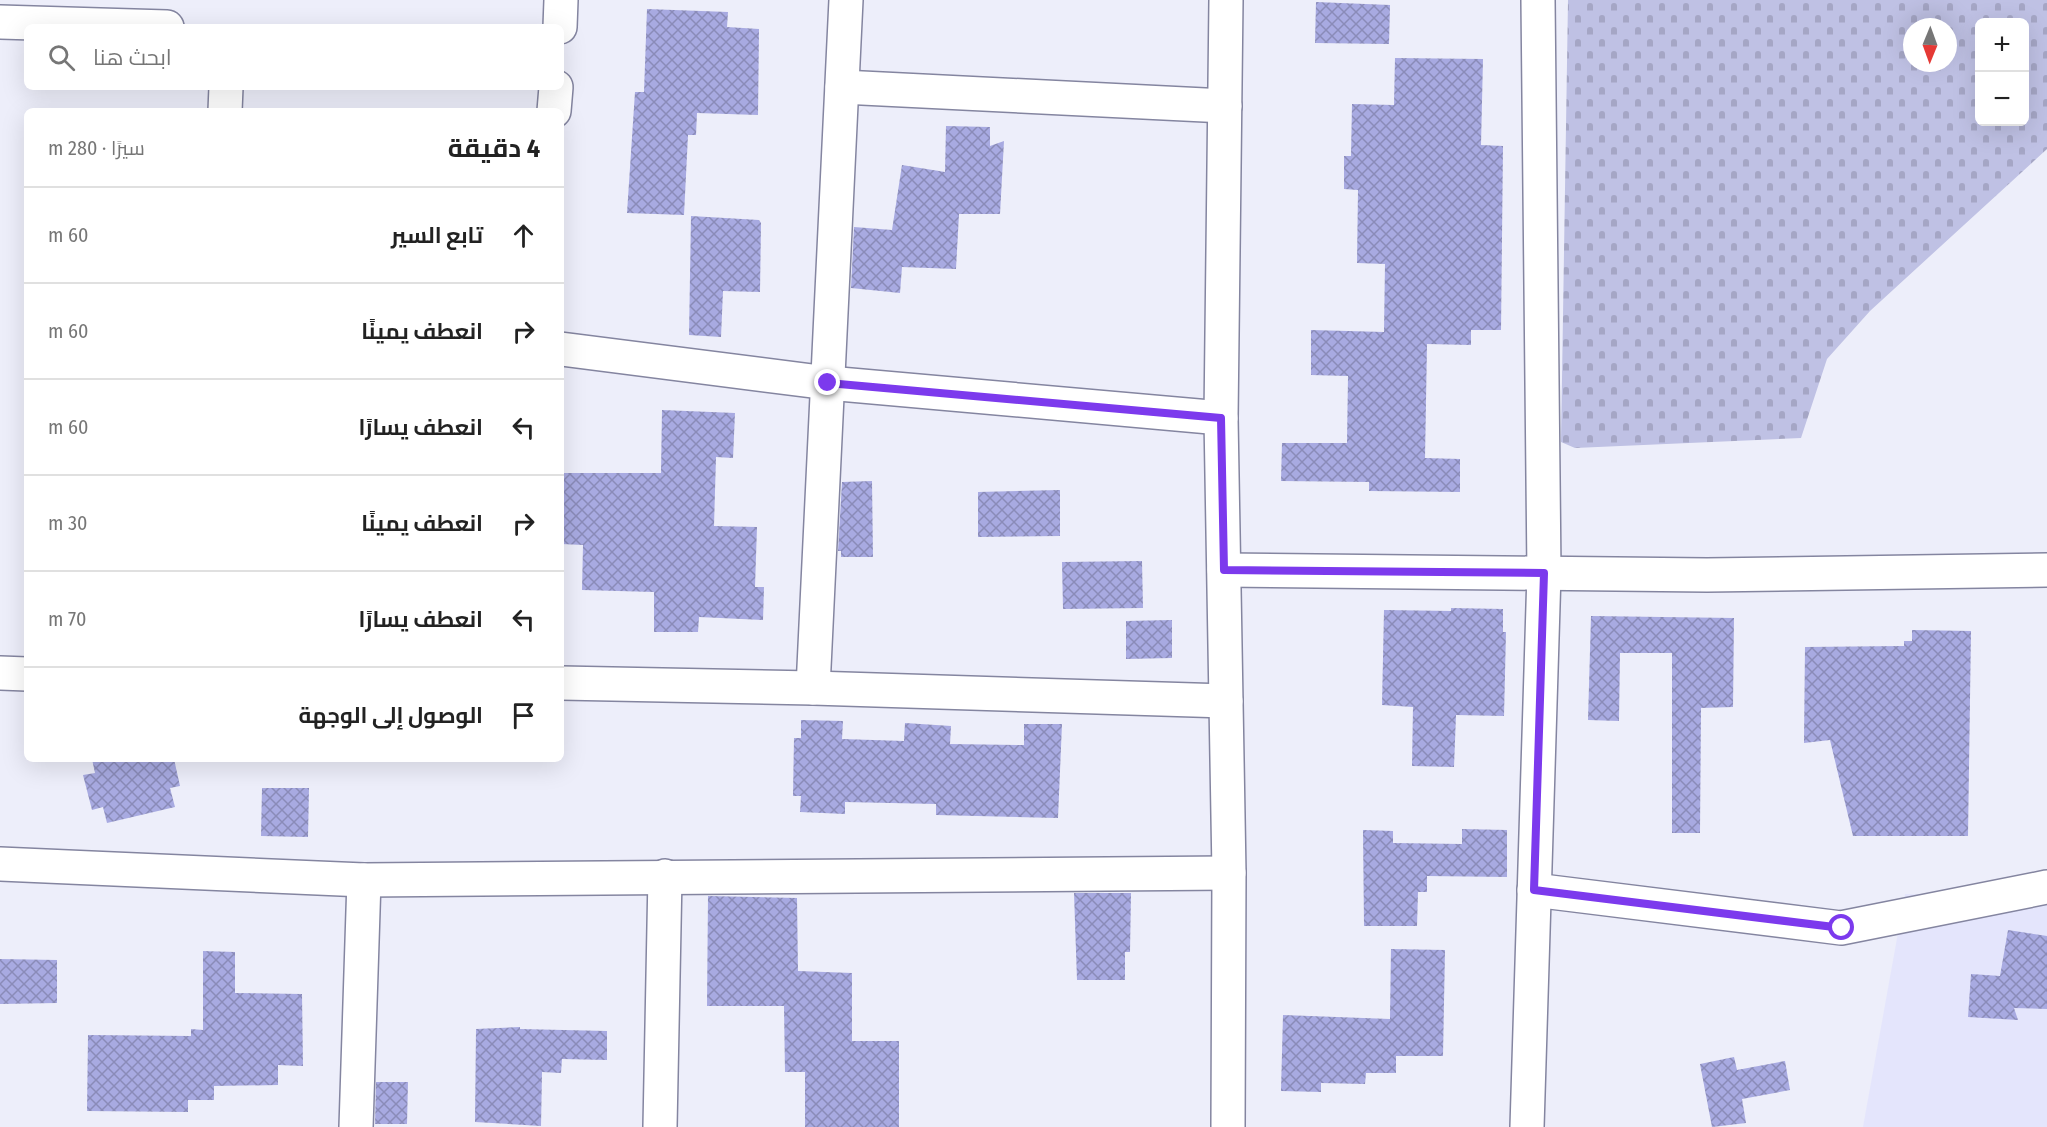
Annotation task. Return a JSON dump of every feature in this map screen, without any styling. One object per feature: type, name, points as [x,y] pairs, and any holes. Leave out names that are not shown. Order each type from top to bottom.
[{"type":"street","points":[[560,24],[561,0]]},
{"type":"street","points":[[813,688],[846,0]]},
{"type":"street","points":[[1226,0],[1221,418],[1229,873],[1228,1127]]},
{"type":"street","points":[[1527,1127],[1544,573],[1538,0]]},
{"type":"street","points":[[0,22],[66,24]]},
{"type":"street","points":[[842,87],[1225,106]]},
{"type":"street","points":[[225,108],[226,90]]},
{"type":"street","points":[[554,108],[555,90]]},
{"type":"street","points":[[564,349],[828,383],[1221,418]]},
{"type":"street","points":[[1224,570],[1707,575],[2047,570]]},
{"type":"street","points":[[0,673],[24,674]]},
{"type":"street","points":[[564,683],[813,688],[1226,701]]},
{"type":"street","points":[[0,864],[363,880],[1229,873]]},
{"type":"street","points":[[660,1127],[665,876]]},
{"type":"street","points":[[356,1127],[363,880]]},
{"type":"street","points":[[1534,890],[1842,928],[2047,887]]},
{"type":"shaded area","points":[[1905,894],[2047,897],[2047,1127],[1863,1127]]},
{"type":"green space","points":[[1568,0],[2047,0],[2047,149],[1870,311],[1827,359],[1801,438],[1575,448],[1561,442]]},
{"type":"building","points":[[1316,2],[1390,5],[1389,44],[1315,43]]},
{"type":"building","points":[[647,9],[728,12],[727,27],[759,29],[758,115],[697,113],[696,135],[688,135],[684,215],[627,213],[635,92],[644,92]]},
{"type":"building","points":[[1395,58],[1483,59],[1481,145],[1503,146],[1501,330],[1471,330],[1471,345],[1427,344],[1425,458],[1460,459],[1460,492],[1369,491],[1369,482],[1281,481],[1282,443],[1347,443],[1348,376],[1311,375],[1311,330],[1384,332],[1385,264],[1357,263],[1358,190],[1344,189],[1344,156],[1351,156],[1352,104],[1394,105]]},
{"type":"building","points":[[946,126],[990,127],[990,146],[1004,141],[1000,214],[959,214],[956,269],[902,267],[900,293],[851,288],[854,227],[892,230],[902,165],[945,172]]},
{"type":"building","points":[[691,216],[759,220],[761,223],[760,292],[723,291],[721,337],[689,335]]},
{"type":"building","points":[[662,410],[735,413],[733,458],[716,457],[714,526],[757,527],[755,587],[764,587],[763,620],[699,617],[698,632],[654,632],[654,592],[582,590],[583,545],[564,544],[564,473],[661,473]]},
{"type":"building","points":[[872,481],[873,557],[841,557],[841,551],[838,551],[842,482]]},
{"type":"building","points":[[1060,490],[1060,536],[978,537],[978,492]]},
{"type":"building","points":[[1142,561],[1143,608],[1063,609],[1062,562]]},
{"type":"building","points":[[1451,608],[1503,609],[1503,632],[1506,632],[1504,716],[1456,715],[1454,767],[1412,766],[1413,707],[1382,705],[1384,610],[1451,611]]},
{"type":"building","points":[[1591,616],[1734,618],[1733,707],[1701,708],[1700,833],[1672,833],[1672,653],[1620,653],[1619,721],[1588,720]]},
{"type":"building","points":[[1172,620],[1172,658],[1126,659],[1126,621]]},
{"type":"building","points":[[1912,630],[1971,631],[1968,836],[1853,836],[1830,740],[1804,743],[1805,647],[1904,646],[1904,641],[1912,641]]},
{"type":"building","points":[[801,720],[843,721],[842,739],[904,741],[905,723],[951,726],[950,744],[1024,745],[1024,724],[1062,724],[1058,818],[936,815],[936,804],[845,802],[845,814],[800,812],[801,796],[793,796],[794,738],[801,738]]},
{"type":"building","points":[[93,762],[175,762],[180,786],[170,788],[175,807],[107,823],[103,807],[92,810],[83,775],[95,773]]},
{"type":"building","points":[[262,788],[309,788],[308,837],[261,836]]},
{"type":"building","points":[[1462,829],[1507,830],[1507,877],[1427,876],[1427,892],[1418,892],[1417,926],[1364,926],[1363,830],[1393,831],[1393,843],[1462,844]]},
{"type":"building","points":[[1074,893],[1131,893],[1130,952],[1125,952],[1125,980],[1077,980]]},
{"type":"building","points":[[708,896],[797,898],[798,971],[852,973],[852,1041],[899,1041],[899,1127],[805,1127],[805,1072],[785,1072],[784,1006],[707,1006]]},
{"type":"building","points":[[2008,930],[2047,936],[2047,1009],[2014,1008],[2018,1020],[1968,1017],[1971,974],[2000,976]]},
{"type":"building","points":[[1391,949],[1445,950],[1443,1056],[1396,1056],[1396,1073],[1366,1073],[1365,1084],[1321,1083],[1321,1092],[1281,1091],[1283,1015],[1390,1019]]},
{"type":"building","points":[[203,951],[235,952],[235,993],[302,994],[303,1066],[278,1065],[278,1085],[214,1086],[214,1100],[188,1100],[188,1112],[87,1111],[88,1035],[191,1036],[191,1029],[203,1030]]},
{"type":"building","points":[[0,959],[57,960],[57,1003],[0,1004]]},
{"type":"building","points":[[520,1027],[520,1029],[607,1031],[607,1060],[562,1059],[561,1073],[542,1072],[541,1126],[475,1122],[476,1029]]},
{"type":"building","points":[[1734,1057],[1737,1070],[1785,1061],[1790,1090],[1742,1099],[1746,1123],[1712,1127],[1700,1064]]},
{"type":"building","points":[[376,1082],[408,1082],[407,1124],[375,1124]]},
{"type":"route","points":[[828,383],[1221,418],[1224,570],[1544,573],[1534,890],[1842,928]]}]
